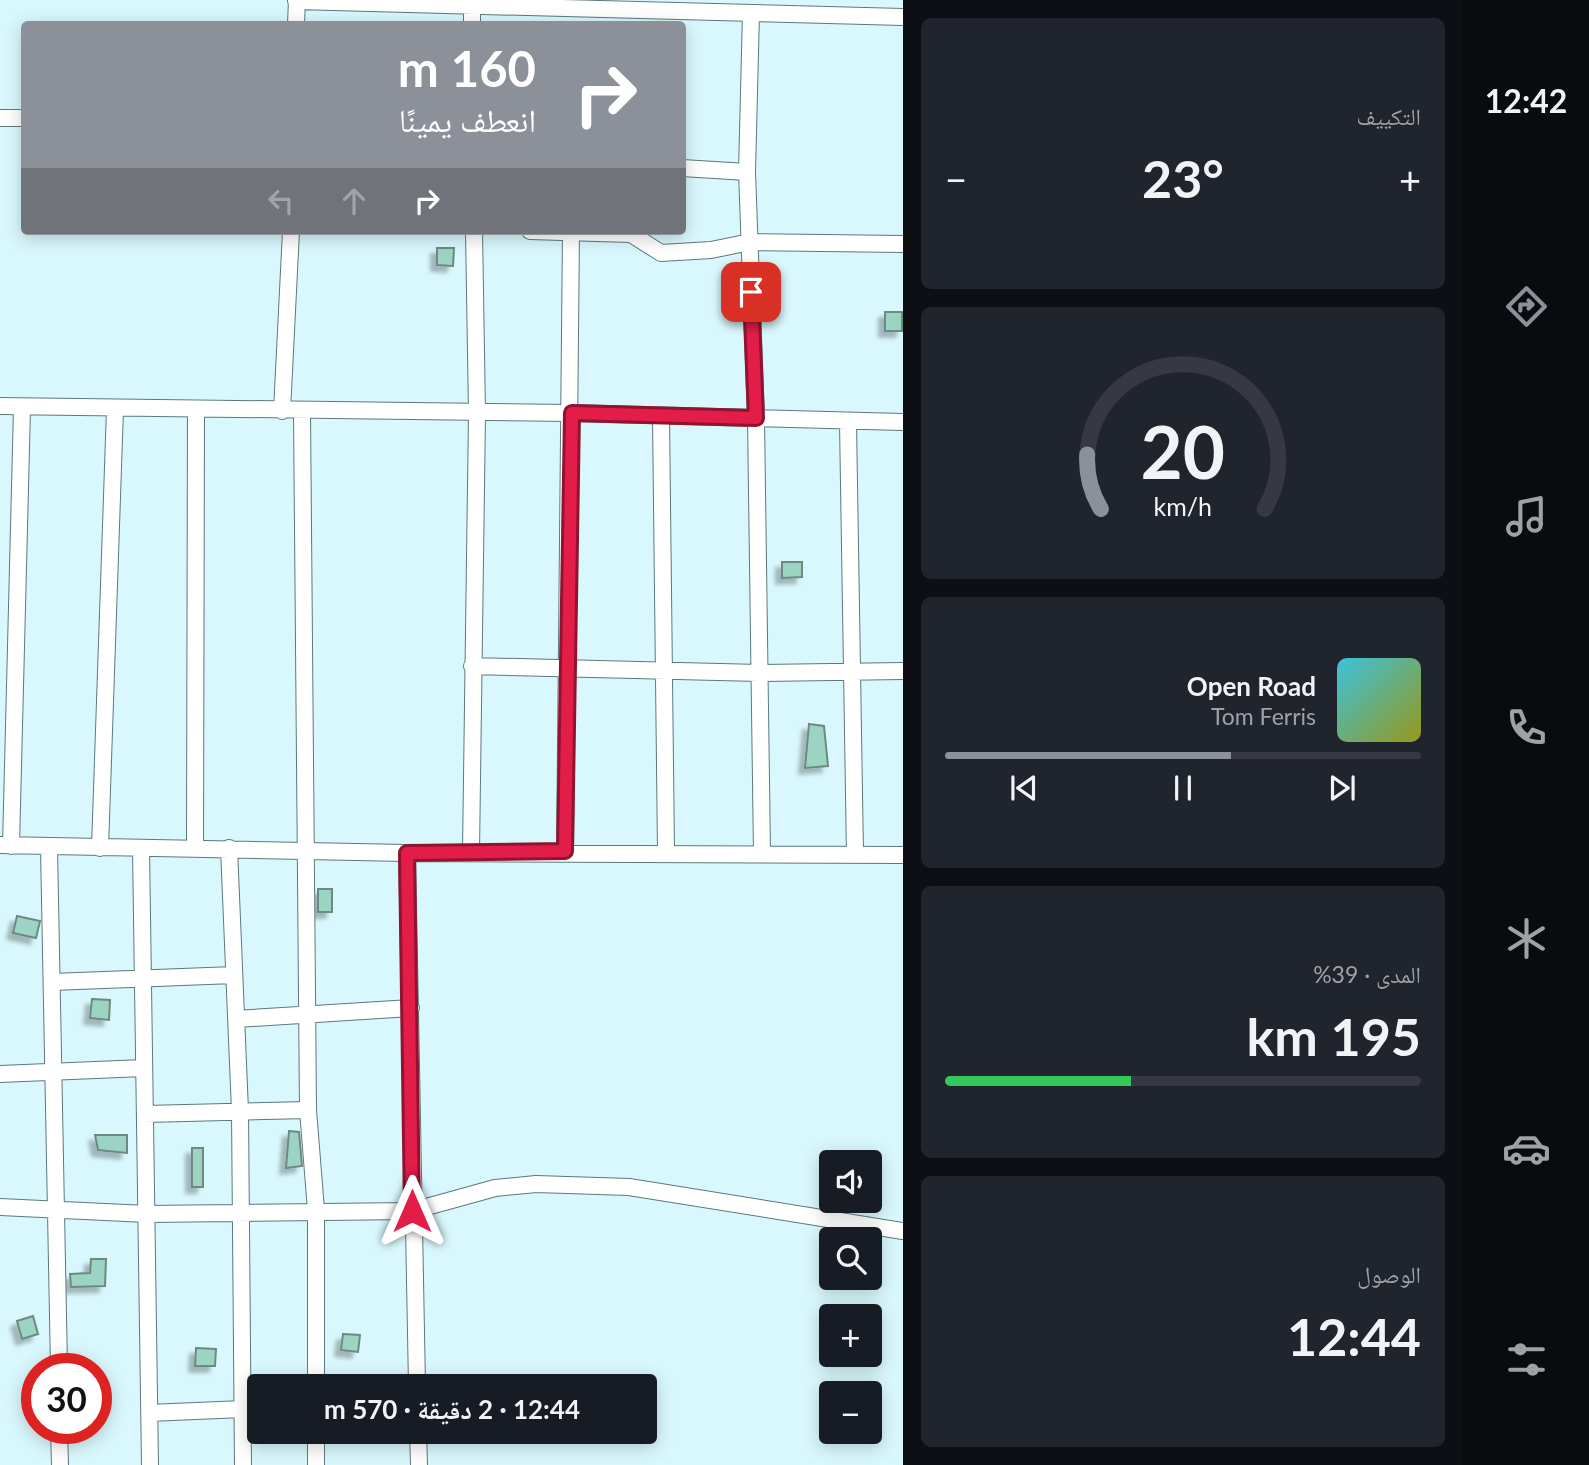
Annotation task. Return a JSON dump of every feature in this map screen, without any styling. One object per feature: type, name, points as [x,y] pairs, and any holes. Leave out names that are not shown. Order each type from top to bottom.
[{"type":"street","points":[[296,21],[297,1],[472,3],[570,12],[903,17]]},
{"type":"street","points":[[472,3],[472,21]]},
{"type":"street","points":[[751,13],[747,172],[756,418],[762,854]]},
{"type":"street","points":[[0,118],[21,118]]},
{"type":"street","points":[[686,168],[747,172]]},
{"type":"street","points":[[282,411],[291,235]]},
{"type":"street","points":[[471,852],[471,666],[477,413],[474,235]]},
{"type":"street","points":[[565,851],[572,413],[571,235]]},
{"type":"street","points":[[633,235],[661,253],[711,250],[750,242],[903,244]]},
{"type":"street","points":[[0,407],[572,413],[903,422]]},
{"type":"street","points":[[22,408],[5,846],[407,853],[565,851],[903,855]]},
{"type":"street","points":[[100,848],[115,409]]},
{"type":"street","points":[[195,848],[196,411]]},
{"type":"street","points":[[302,411],[308,1110],[316,1210],[316,1374]]},
{"type":"street","points":[[661,416],[666,852]]},
{"type":"street","points":[[848,422],[855,855]]},
{"type":"street","points":[[471,666],[760,673],[903,671]]},
{"type":"street","points":[[49,847],[59,1353]]},
{"type":"street","points":[[141,848],[150,1465]]},
{"type":"street","points":[[229,848],[240,1111],[243,1465]]},
{"type":"street","points":[[407,853],[417,1374]]},
{"type":"street","points":[[52,982],[234,975]]},
{"type":"street","points":[[236,1019],[411,1008]]},
{"type":"street","points":[[0,1074],[143,1068]]},
{"type":"street","points":[[145,1114],[308,1110]]},
{"type":"street","points":[[0,1207],[147,1214],[412,1211],[495,1188],[583,1184],[629,1187],[903,1231]]},
{"type":"street","points":[[149,1413],[243,1409]]},
{"type":"street","points":[[60,1444],[60,1465]]},
{"type":"street","points":[[316,1444],[316,1465]]},
{"type":"street","points":[[418,1444],[419,1465]]},
{"type":"building","points":[[437,248],[454,248],[453,266],[437,265]]},
{"type":"building","points":[[885,312],[902,312],[902,331],[885,331]]},
{"type":"building","points":[[782,562],[802,562],[802,577],[782,578]]},
{"type":"building","points":[[809,724],[824,726],[828,766],[805,768]]},
{"type":"building","points":[[318,889],[332,889],[332,912],[318,912]]},
{"type":"building","points":[[17,916],[40,921],[36,938],[13,933]]},
{"type":"building","points":[[92,999],[110,1000],[109,1020],[90,1018]]},
{"type":"building","points":[[289,1131],[299,1132],[302,1166],[286,1168]]},
{"type":"building","points":[[95,1135],[127,1135],[127,1153],[98,1150]]},
{"type":"building","points":[[192,1148],[203,1148],[203,1187],[192,1187]]},
{"type":"building","points":[[91,1259],[106,1259],[105,1286],[71,1287],[70,1274],[90,1273]]},
{"type":"building","points":[[33,1316],[38,1334],[22,1339],[17,1321]]},
{"type":"building","points":[[343,1334],[360,1335],[358,1352],[341,1350]]},
{"type":"building","points":[[196,1348],[216,1349],[215,1366],[195,1366]]},
{"type":"route","points":[[412,1211],[407,853],[565,851],[572,413],[756,418],[751,292]]}]
